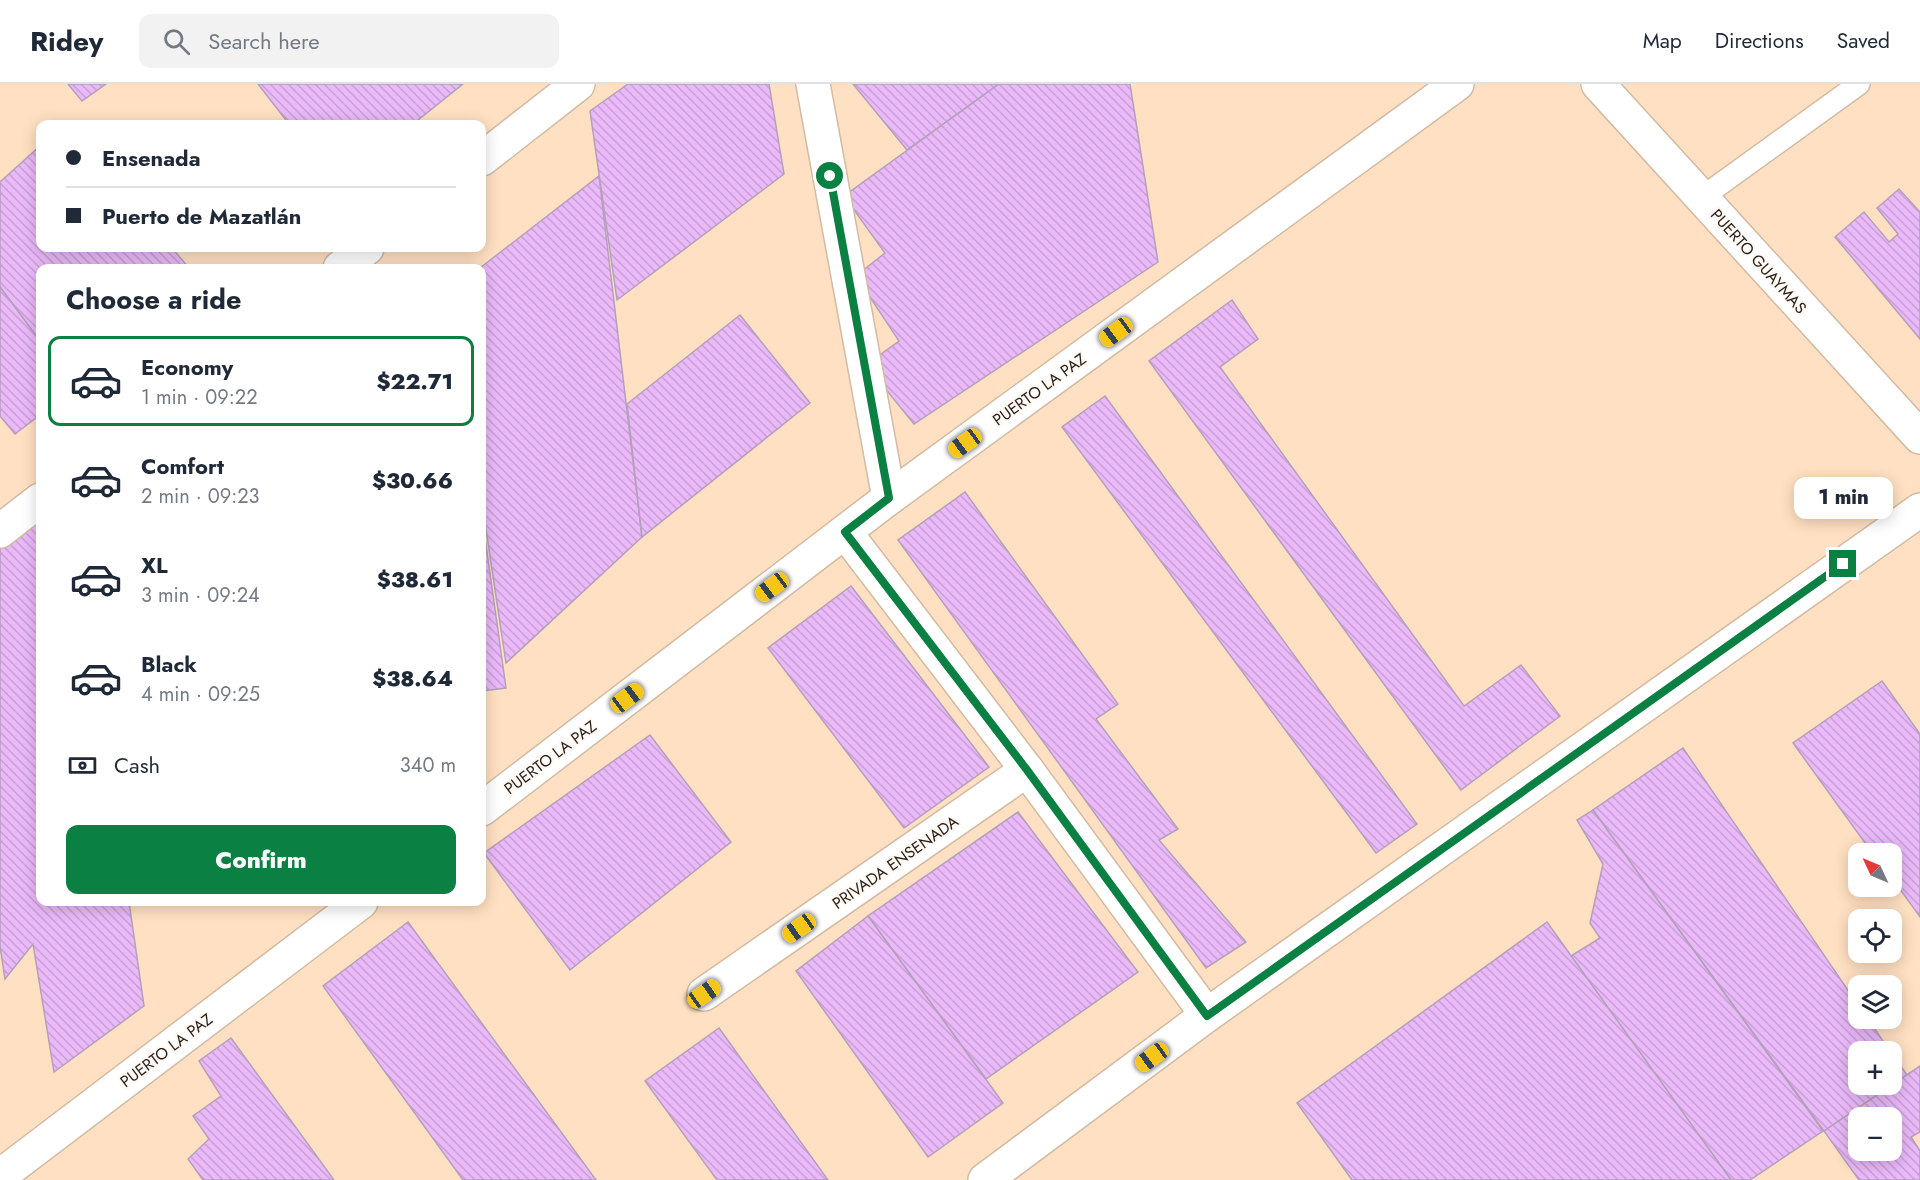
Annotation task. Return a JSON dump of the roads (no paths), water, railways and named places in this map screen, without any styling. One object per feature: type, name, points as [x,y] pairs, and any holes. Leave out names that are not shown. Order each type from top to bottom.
[{"type":"street","points":[[486,156],[578,84]]},
{"type":"street","points":[[813,84],[889,498]]},
{"type":"street","name":"PUERTO LA PAZ","points":[[486,806],[889,498],[1457,84]]},
{"type":"street","name":"PUERTO GUAYMAS","points":[[1598,84],[1920,437]]},
{"type":"street","points":[[345,264],[362,252]]},
{"type":"street","points":[[0,531],[36,503]]},
{"type":"street","points":[[985,1180],[1207,1016],[1920,510]]},
{"type":"street","points":[[845,532],[1027,770],[1207,1016]]},
{"type":"street","name":"PRIVADA ENSENADA","points":[[704,994],[1027,770]]},
{"type":"street","name":"PUERTO LA PAZ","points":[[0,1176],[355,906]]},
{"type":"lane","points":[[1701,198],[1859,84]]}]
